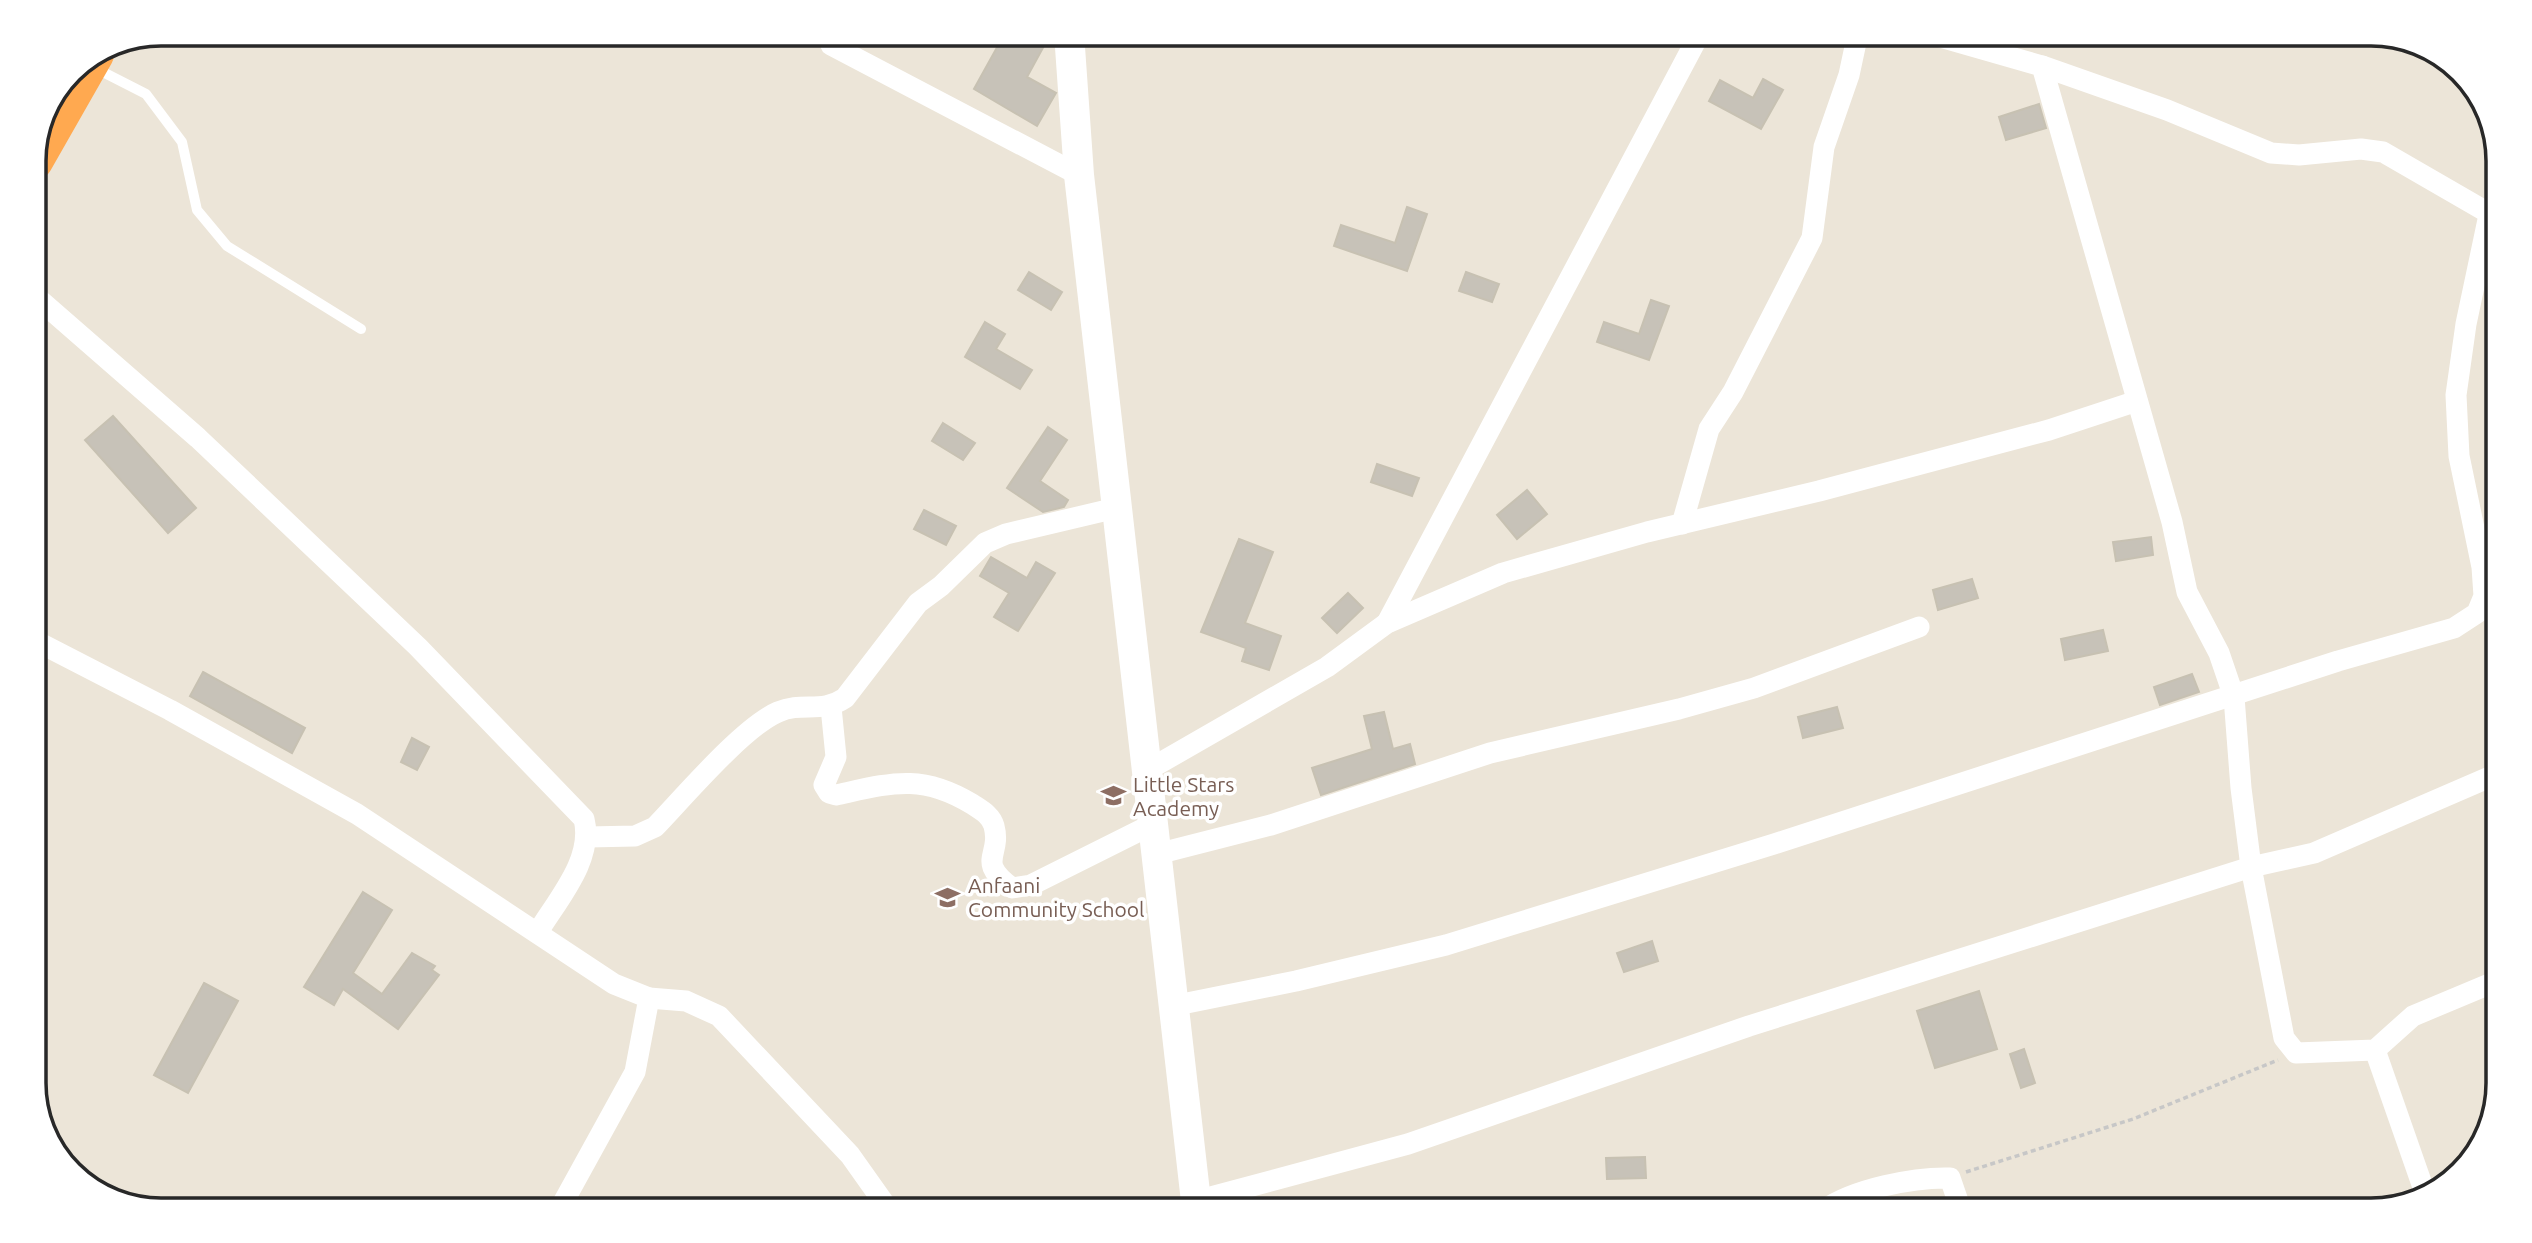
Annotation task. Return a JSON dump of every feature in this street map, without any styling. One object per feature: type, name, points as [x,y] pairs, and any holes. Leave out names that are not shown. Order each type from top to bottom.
[{"type":"highway","points":[[49,133],[82,78]]},
{"type":"street","points":[[833,46],[1079,176]]},
{"type":"street","points":[[1070,46],[1079,176],[1195,1198]]},
{"type":"street","points":[[1387,623],[1693,46]]},
{"type":"street","points":[[1682,524],[1709,429],[1733,392],[1812,239],[1824,147],[1842,100],[1855,46]]},
{"type":"street","points":[[1972,46],[2042,66],[2167,110],[2271,153],[2299,155],[2361,149],[2384,152],[2486,212]]},
{"type":"street","points":[[2042,66],[2172,522],[2187,592],[2219,653],[2234,697],[2251,867],[2284,1038],[2297,1053],[2375,1050],[2413,1016],[2486,985]]},
{"type":"street","points":[[1172,1006],[1296,981],[1446,945],[2234,697],[2338,661],[2455,628],[2477,613],[2484,596],[2482,567],[2459,456],[2456,396],[2466,324],[2486,248]]},
{"type":"street","points":[[46,306],[198,438],[418,647],[584,819],[588,836],[572,877],[538,932]]},
{"type":"street","points":[[1146,771],[1327,667],[1387,623],[1503,573],[2049,429],[2137,401]]},
{"type":"street","points":[[588,836],[635,836],[656,827],[765,719],[794,707],[831,707],[845,698],[893,631],[918,603],[941,586],[985,543],[1006,534],[1116,508]]},
{"type":"street","points":[[1157,854],[1271,825],[1490,752],[1679,709],[1754,688],[1920,627]]},
{"type":"street","points":[[46,646],[170,710],[357,814],[614,984],[649,998],[686,1001],[719,1016],[850,1155],[880,1198]]},
{"type":"street","points":[[831,707],[836,757],[824,785],[829,793],[836,795],[891,783],[925,782],[947,789],[986,813],[993,822],[995,832],[991,862],[998,877],[1012,888],[1031,885],[1153,824]]},
{"type":"street","points":[[1220,1198],[1408,1144],[1749,1026],[2251,867],[2314,853],[2486,779]]},
{"type":"street","points":[[566,1198],[635,1072],[649,998]]},
{"type":"street","points":[[2375,1050],[2423,1185]]},
{"type":"street","points":[[1856,1198],[1910,1178],[1950,1178],[1958,1198]]},
{"type":"lane","points":[[99,64],[146,94],[182,142],[197,210],[227,246],[361,329]]},
{"type":"path","points":[[1950,1178],[2019,1153],[2133,1119],[2297,1053]]},
{"type":"building","points":[[998,46],[1044,46],[1027,77],[1056,93],[1037,126],[974,89]]},
{"type":"building","points":[[1763,79],[1783,90],[1761,129],[1709,101],[1720,80],[1753,98]]},
{"type":"building","points":[[2039,104],[2046,128],[2006,140],[1999,117]]},
{"type":"building","points":[[1407,207],[1427,214],[1407,271],[1334,246],[1341,225],[1395,243]]},
{"type":"building","points":[[1029,272],[1062,292],[1051,310],[1018,290]]},
{"type":"building","points":[[1466,272],[1499,284],[1492,302],[1459,291]]},
{"type":"building","points":[[1651,300],[1669,306],[1649,360],[1597,342],[1604,322],[1639,334]]},
{"type":"building","points":[[985,322],[1005,334],[996,349],[1032,370],[1020,389],[965,357]]},
{"type":"building","points":[[113,416],[196,508],[168,533],[85,440]]},
{"type":"building","points":[[943,423],[975,443],[963,460],[932,441]]},
{"type":"building","points":[[1048,427],[1067,440],[1040,481],[1068,500],[1064,507],[1043,512],[1007,488]]},
{"type":"building","points":[[1377,464],[1419,478],[1412,496],[1371,482]]},
{"type":"building","points":[[1527,490],[1547,514],[1517,539],[1497,515]]},
{"type":"building","points":[[924,510],[956,526],[946,545],[914,529]]},
{"type":"building","points":[[2151,537],[2153,555],[2116,561],[2113,542]]},
{"type":"building","points":[[1239,539],[1273,552],[1245,623],[1281,636],[1269,670],[1242,661],[1246,648],[1201,632]]},
{"type":"building","points":[[991,557],[1027,578],[1036,562],[1055,573],[1018,631],[994,617],[1009,593],[980,576]]},
{"type":"building","points":[[1972,579],[1978,598],[1938,610],[1933,590]]},
{"type":"building","points":[[1348,593],[1363,608],[1337,633],[1322,618]]},
{"type":"building","points":[[2103,630],[2108,651],[2065,660],[2061,639]]},
{"type":"building","points":[[203,672],[305,728],[292,753],[190,696]]},
{"type":"building","points":[[2192,674],[2199,692],[2160,705],[2154,687]]},
{"type":"building","points":[[1837,707],[1843,728],[1803,738],[1798,717]]},
{"type":"building","points":[[1384,712],[1393,749],[1410,744],[1415,764],[1321,795],[1312,768],[1372,749],[1364,716]]},
{"type":"building","points":[[412,738],[429,747],[417,770],[401,762]]},
{"type":"building","points":[[363,892],[392,910],[353,973],[382,994],[412,953],[435,966],[432,970],[439,975],[398,1029],[343,989],[334,1005],[304,987]]},
{"type":"building","points":[[1652,941],[1658,961],[1624,972],[1617,953]]},
{"type":"building","points":[[204,983],[238,1001],[188,1093],[154,1075]]},
{"type":"building","points":[[1979,991],[1997,1049],[1935,1068],[1917,1011]]},
{"type":"building","points":[[2024,1049],[2035,1083],[2021,1088],[2010,1054]]},
{"type":"building","points":[[1645,1157],[1646,1178],[1607,1179],[1606,1158]]},
{"type":"place","name":"Little Stars Academy","points":[[1113,796]]},
{"type":"place","name":"Anfaani Community School","points":[[948,897]]}]
